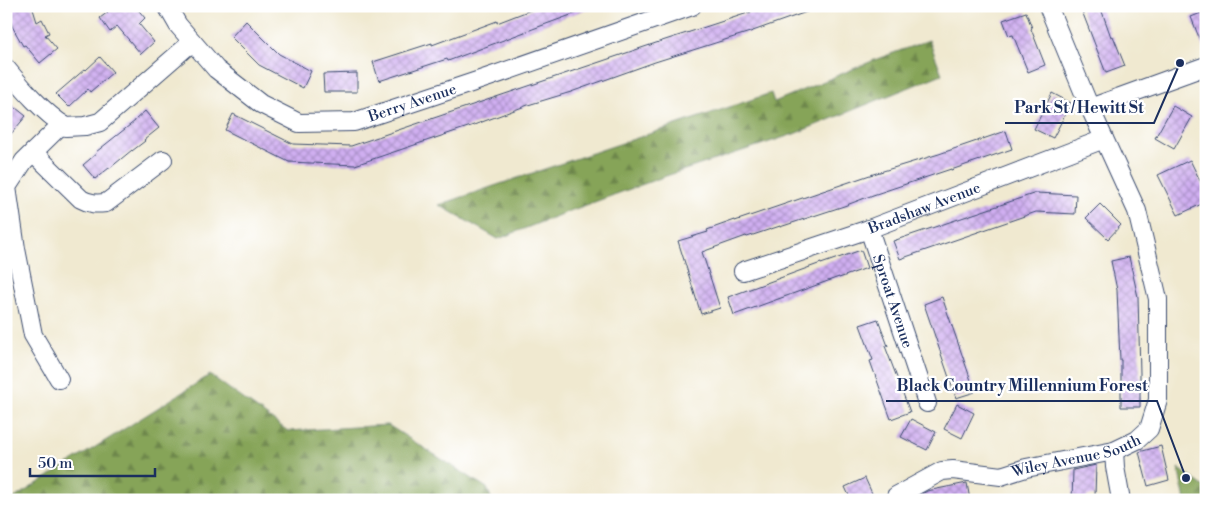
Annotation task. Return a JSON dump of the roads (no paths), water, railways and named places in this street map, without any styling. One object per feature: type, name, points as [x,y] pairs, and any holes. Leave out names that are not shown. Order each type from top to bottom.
[{"type":"street","name":"Berry Avenue","points":[[166,6],[178,25],[216,70],[261,104],[299,123],[354,122],[692,6]]},
{"type":"street","name":"Wiley Avenue South","points":[[908,495],[942,471],[953,470],[1002,476],[1026,468],[1114,451],[1137,440],[1149,429],[1158,400],[1158,299],[1137,211],[1090,108],[1048,6]]},
{"type":"street","points":[[6,68],[50,116],[66,127],[85,126],[100,122],[192,42]]},
{"type":"street","points":[[1090,108],[1206,66]]},
{"type":"street","points":[[59,379],[33,335],[16,248],[7,187],[24,161],[62,124]]},
{"type":"street","name":"Bradshaw Avenue","points":[[743,271],[869,229],[1104,139]]},
{"type":"street","points":[[33,152],[81,200],[96,204],[106,203],[163,160]]},
{"type":"street","name":"Sproat Avenue","points":[[869,229],[927,403]]},
{"type":"street","points":[[1114,451],[1115,467],[1122,500]]},
{"type":"place","name":"Park St / Hewitt St","points":[[1180,63]]},
{"type":"place","name":"Black Country Millennium Forest","points":[[1186,478]]}]
